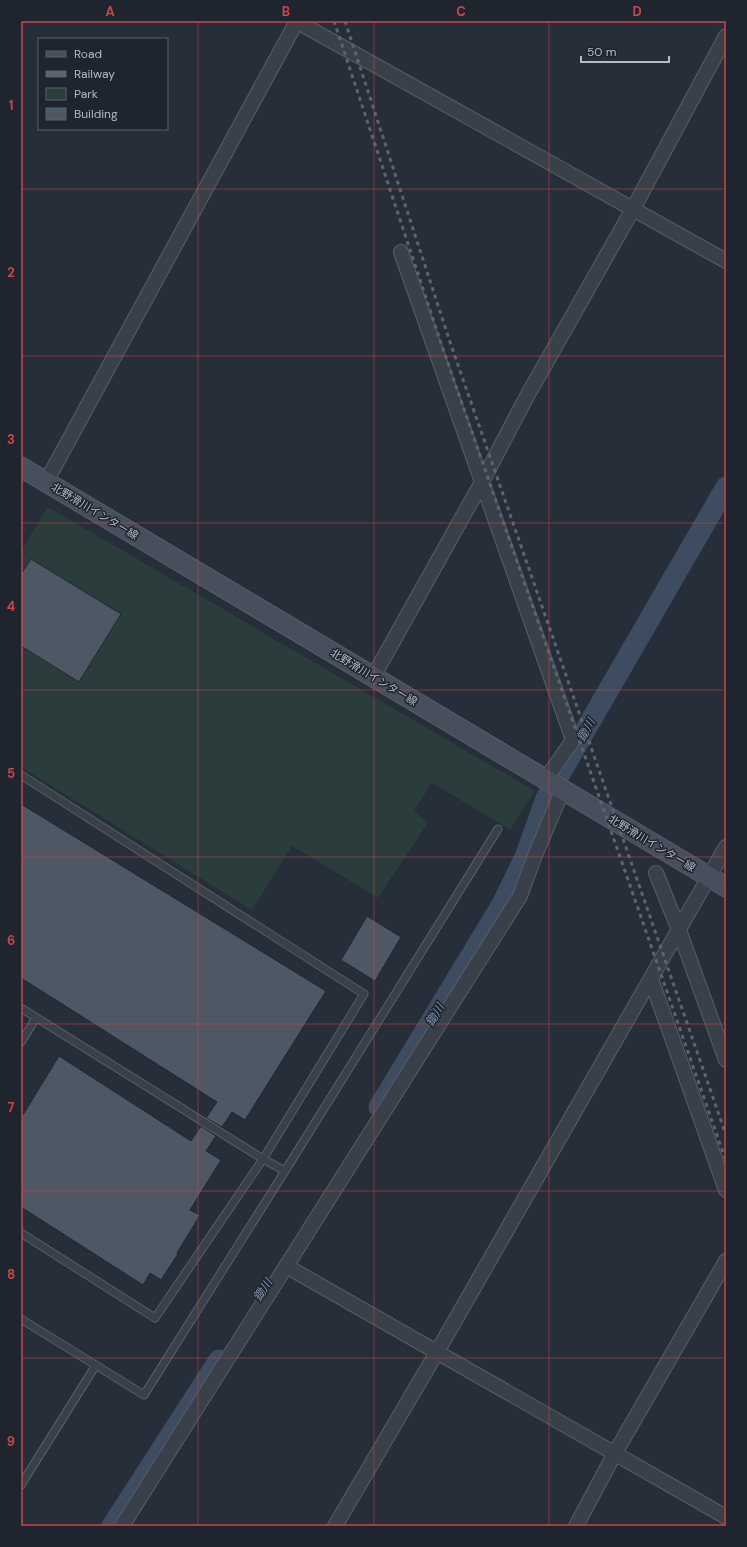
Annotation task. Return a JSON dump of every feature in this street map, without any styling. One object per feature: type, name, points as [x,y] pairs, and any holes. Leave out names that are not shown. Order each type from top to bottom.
[{"type":"main road","name":"北野滑川インター線","points":[[21,467],[726,887]]},
{"type":"street","points":[[46,482],[296,21],[726,261]]},
{"type":"street","points":[[374,677],[482,482],[526,398],[633,209],[726,36]]},
{"type":"street","points":[[401,252],[573,740],[546,779]]},
{"type":"street","points":[[122,1526],[520,896],[563,789]]},
{"type":"street","points":[[335,1526],[437,1352],[726,847]]},
{"type":"street","points":[[656,873],[679,930],[726,1060]]},
{"type":"street","points":[[651,979],[726,1190]]},
{"type":"street","points":[[576,1526],[616,1453],[726,1262]]},
{"type":"street","points":[[286,1266],[726,1517]]},
{"type":"lane","points":[[21,775],[364,994],[262,1159],[155,1318],[21,1233]]},
{"type":"lane","points":[[21,1319],[144,1395],[498,830]]},
{"type":"lane","points":[[21,1008],[262,1159],[285,1171]]},
{"type":"lane","points":[[21,1042],[36,1018]]},
{"type":"lane","points":[[21,1485],[96,1365]]},
{"type":"green space","points":[[48,507],[535,791],[510,830],[432,783],[414,811],[428,823],[378,898],[292,846],[252,910],[21,767],[21,550]]},
{"type":"building","points":[[31,559],[121,614],[79,682],[21,646],[21,574]]},
{"type":"building","points":[[21,804],[326,991],[245,1120],[232,1112],[222,1127],[206,1118],[217,1102],[21,978]]},
{"type":"building","points":[[367,916],[401,937],[375,981],[341,960]]},
{"type":"building","points":[[59,1056],[191,1141],[201,1126],[216,1136],[206,1151],[221,1160],[190,1210],[200,1215],[177,1253],[178,1254],[161,1280],[150,1273],[143,1285],[21,1207],[21,1118]]},
{"type":"waterway","name":"鋤川","points":[[379,1107],[501,906],[525,857],[546,798],[726,487]]},
{"type":"waterway","name":"鋤川","points":[[112,1526],[219,1360]]},
{"type":"railway","points":[[334,21],[442,346],[726,1161]]},
{"type":"railway","points":[[345,21],[450,342],[726,1135]]}]
